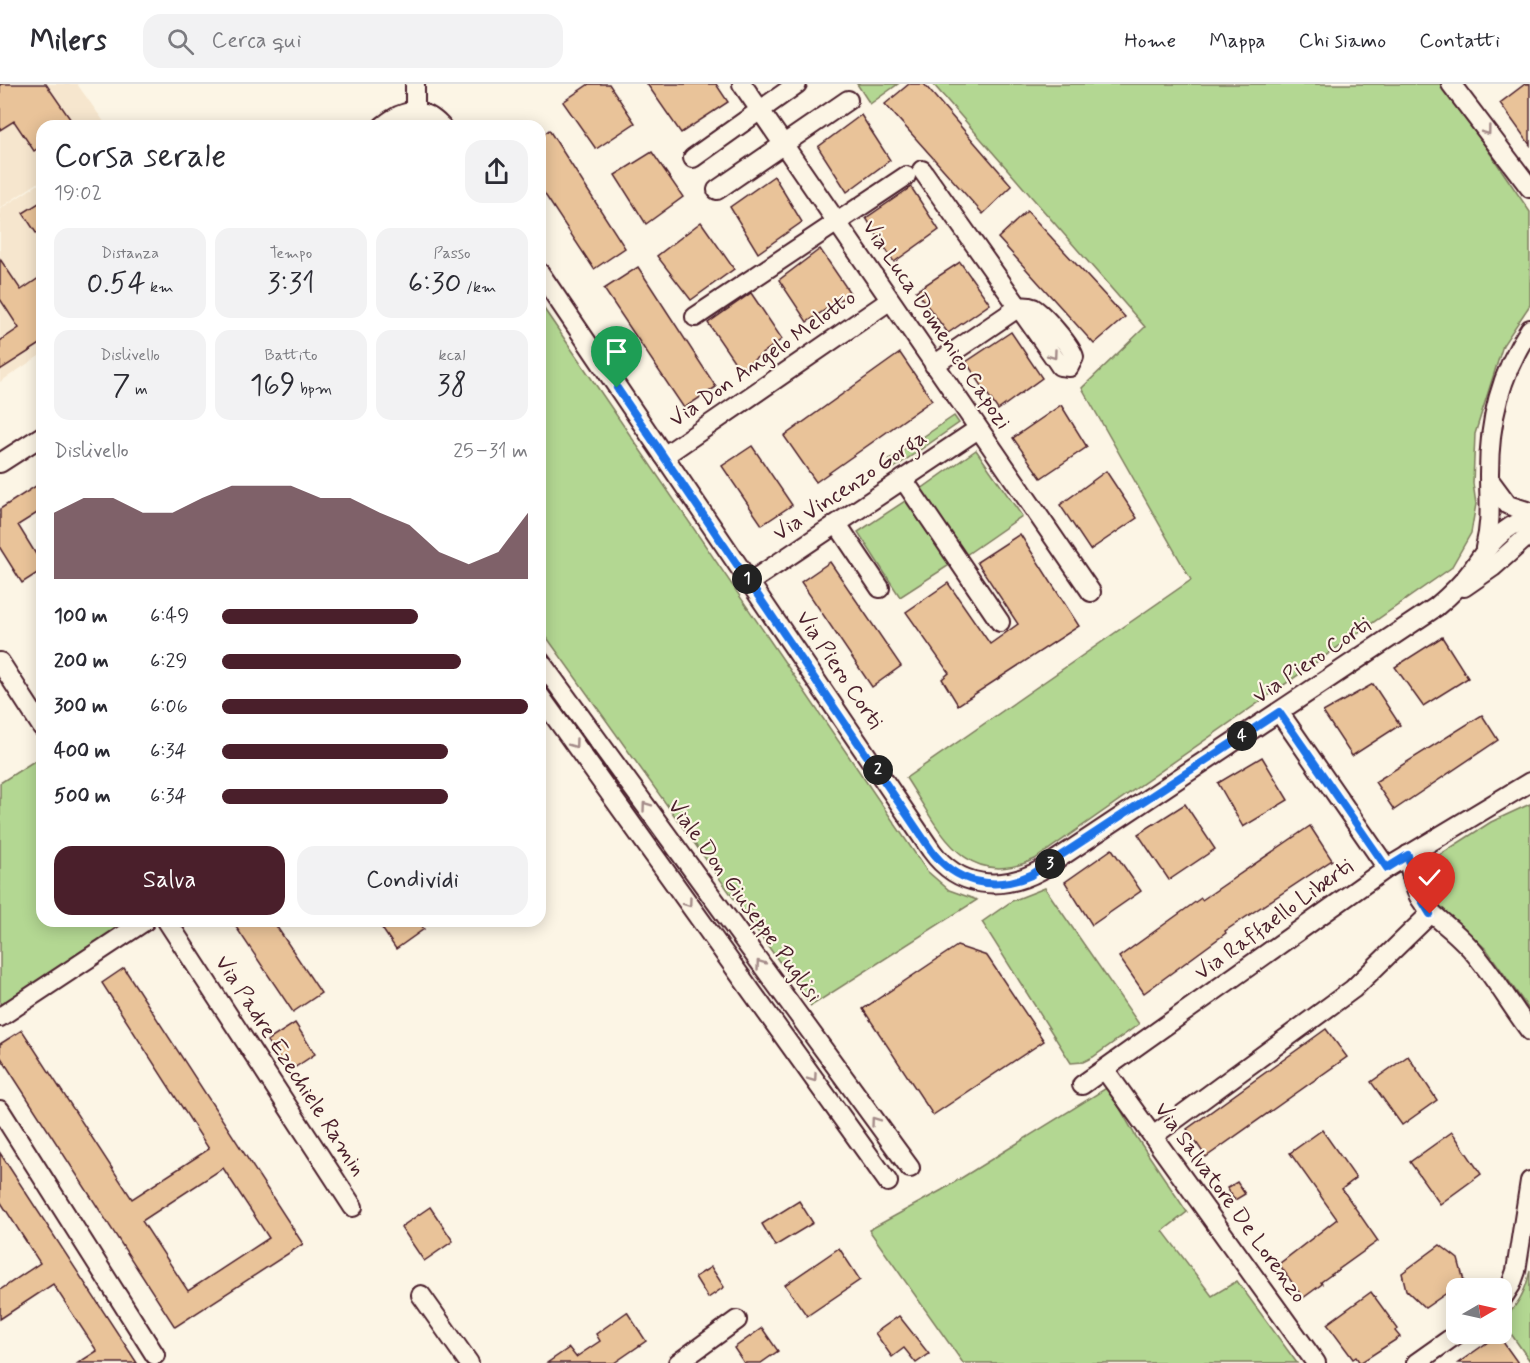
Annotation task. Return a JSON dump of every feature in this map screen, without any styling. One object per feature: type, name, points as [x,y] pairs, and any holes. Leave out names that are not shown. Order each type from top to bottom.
[{"type":"street","points":[[415,84],[415,110]]},
{"type":"street","name":"Via Luca Domenico Capozi","points":[[742,84],[1091,592]]},
{"type":"street","points":[[693,158],[797,84]]},
{"type":"street","points":[[1451,84],[1530,188]]},
{"type":"street","points":[[717,190],[848,100]]},
{"type":"street","points":[[391,120],[415,110],[434,120]]},
{"type":"street","points":[[695,317],[836,222],[914,173],[1019,307],[934,365]]},
{"type":"street","name":"Via Piero Corti","points":[[546,282],[936,856],[950,870],[968,880],[999,884],[1031,875],[1418,619],[1452,593],[1479,578],[1530,534]]},
{"type":"street","name":"Via Don Angelo Melotto","points":[[664,456],[889,301]]},
{"type":"street","points":[[1485,549],[1491,526],[1490,436],[1500,388],[1517,348],[1530,329]]},
{"type":"street","name":"Via Vincenzo Gorga","points":[[750,582],[978,429]]},
{"type":"street","points":[[0,463],[36,440]]},
{"type":"street","points":[[1489,477],[1500,498],[1508,505],[1530,512]]},
{"type":"street","points":[[903,479],[1000,622]]},
{"type":"street","name":"Via Piero Corti","points":[[1452,593],[1471,571],[1485,549],[1504,530],[1530,518]]},
{"type":"street","points":[[837,524],[880,588]]},
{"type":"street","points":[[0,662],[36,718]]},
{"type":"street","name":"Viale Don Giuseppe Puglisi","points":[[546,672],[910,1168]]},
{"type":"street","name":"Viale Don Giuseppe Puglisi","points":[[546,704],[888,1182]]},
{"type":"street","points":[[1279,712],[1387,868]]},
{"type":"street","name":"Via Raffaello Liberti","points":[[1082,1085],[1387,868],[1530,782]]},
{"type":"street","points":[[1408,855],[1415,889],[1430,914],[1470,947],[1530,1031]]},
{"type":"street","points":[[1153,1136],[1346,995],[1376,969],[1430,914]]},
{"type":"street","points":[[0,1017],[137,927]]},
{"type":"street","name":"Via Padre Ezechiele Ramin","points":[[171,927],[353,1207]]},
{"type":"street","points":[[798,1057],[818,1043]]},
{"type":"street","name":"Via Salvatore De Lorenzo","points":[[1106,1070],[1316,1363]]},
{"type":"street","points":[[0,1110],[155,1354]]},
{"type":"street","points":[[1512,1282],[1516,1272],[1530,1181]]},
{"type":"street","points":[[421,1295],[469,1363]]},
{"type":"street","points":[[678,1363],[737,1320]]},
{"type":"street","points":[[1416,1363],[1446,1342]]},
{"type":"shaded area","points":[[0,84],[77,84],[103,120],[36,120],[36,184],[0,208]]},
{"type":"shaded area","points":[[36,186],[36,358],[0,382],[0,209]]},
{"type":"green space","points":[[857,84],[898,84],[870,104]]},
{"type":"green space","points":[[933,84],[1443,84],[1530,212],[1530,305],[1503,345],[1475,434],[1473,483],[1476,504],[1471,533],[1451,568],[1035,859],[1010,867],[989,867],[971,861],[956,850],[942,834],[906,778],[1191,580],[1082,388],[1145,327]]},
{"type":"green space","points":[[546,312],[927,871],[949,890],[977,900],[811,1006],[546,636]]},
{"type":"green space","points":[[954,416],[959,423],[894,468],[889,460]]},
{"type":"green space","points":[[976,450],[1022,516],[963,557],[917,492]]},
{"type":"green space","points":[[908,499],[951,564],[900,597],[858,532]]},
{"type":"green space","points":[[36,760],[36,927],[120,927],[0,1007],[0,783]]},
{"type":"green space","points":[[1530,804],[1530,1011],[1487,950],[1439,905],[1431,893],[1430,861],[1491,822]]},
{"type":"green space","points":[[1045,888],[1139,1024],[1083,1062],[1071,1063],[982,922],[1012,901]]},
{"type":"green space","points":[[1108,1087],[1135,1135],[1187,1212],[1163,1231],[1212,1296],[1237,1281],[1297,1363],[963,1363],[869,1230],[942,1190]]},
{"type":"green space","points":[[1530,1270],[1530,1361],[1512,1335],[1512,1310],[1526,1285]]},
{"type":"building","points":[[0,84],[46,84],[71,120],[36,120],[36,150],[34,151],[14,121],[0,130]]},
{"type":"building","points":[[589,84],[609,84],[635,123],[596,149],[563,102]]},
{"type":"building","points":[[647,84],[716,84],[728,102],[681,133]]},
{"type":"building","points":[[909,84],[924,84],[1012,186],[983,214],[885,104]]},
{"type":"building","points":[[1525,84],[1530,84],[1530,145],[1500,103]]},
{"type":"building","points":[[861,115],[890,160],[847,192],[818,147]]},
{"type":"building","points":[[549,130],[625,248],[594,269],[546,196],[546,132]]},
{"type":"building","points":[[652,152],[683,197],[646,224],[615,175]]},
{"type":"building","points":[[774,176],[802,222],[758,253],[730,207]]},
{"type":"building","points":[[911,187],[939,230],[894,262],[866,218]]},
{"type":"building","points":[[36,205],[36,233],[23,213]]},
{"type":"building","points":[[1027,211],[1125,317],[1094,344],[998,238]]},
{"type":"building","points":[[701,222],[734,269],[691,300],[657,256]]},
{"type":"building","points":[[820,249],[850,293],[807,322],[779,280]]},
{"type":"building","points":[[0,259],[21,290],[36,280],[36,347],[0,370],[0,341],[19,328],[0,299]]},
{"type":"building","points":[[960,262],[990,304],[948,333],[916,291]]},
{"type":"building","points":[[638,267],[716,387],[684,408],[604,289]]},
{"type":"building","points":[[751,293],[782,339],[740,370],[708,323]]},
{"type":"building","points":[[1011,332],[1042,378],[998,410],[966,362]]},
{"type":"building","points":[[900,353],[932,400],[816,482],[784,436]]},
{"type":"building","points":[[1061,405],[1087,447],[1041,478],[1013,438]]},
{"type":"building","points":[[752,446],[792,505],[762,525],[722,466]]},
{"type":"building","points":[[1106,471],[1137,518],[1090,550],[1060,505]]},
{"type":"building","points":[[36,486],[36,514],[18,525],[36,554],[36,574],[22,583],[0,548],[0,509]]},
{"type":"building","points":[[1020,534],[1079,626],[958,705],[942,679],[949,673],[906,612],[948,583],[990,644],[1018,624],[977,562]]},
{"type":"building","points":[[830,562],[901,666],[872,687],[801,582]]},
{"type":"building","points":[[1442,637],[1468,678],[1423,706],[1395,667]]},
{"type":"building","points":[[1373,684],[1400,725],[1352,756],[1323,712]]},
{"type":"building","points":[[1482,715],[1498,740],[1394,810],[1375,782]]},
{"type":"building","points":[[1262,757],[1288,800],[1243,827],[1218,783]]},
{"type":"building","points":[[1185,804],[1215,849],[1169,880],[1138,834]]},
{"type":"building","points":[[1310,826],[1332,860],[1225,931],[1226,933],[1144,993],[1119,957],[1201,898],[1202,900]]},
{"type":"building","points":[[1112,849],[1141,891],[1092,925],[1065,882]]},
{"type":"building","points":[[236,927],[277,927],[321,993],[293,1012]]},
{"type":"building","points":[[381,927],[422,927],[424,929],[396,949]]},
{"type":"building","points":[[957,946],[987,956],[1044,1041],[933,1115],[863,1009]]},
{"type":"building","points":[[124,968],[303,1244],[175,1327],[0,1056],[0,1044],[22,1030],[132,1199],[209,1149],[102,983]],"holes":[[[223,1168],[269,1238],[188,1291],[142,1221]]]},
{"type":"building","points":[[295,1023],[315,1054],[288,1072],[267,1041]]},
{"type":"building","points":[[1326,1029],[1347,1057],[1206,1157],[1187,1129]]},
{"type":"building","points":[[1408,1056],[1437,1100],[1402,1125],[1371,1082]]},
{"type":"building","points":[[1322,1130],[1356,1178],[1342,1189],[1378,1241],[1321,1282],[1322,1284],[1303,1298],[1279,1264],[1337,1219],[1290,1153]]},
{"type":"building","points":[[1452,1132],[1481,1174],[1440,1204],[1410,1162]]},
{"type":"building","points":[[0,1153],[137,1363],[78,1363],[97,1351],[53,1284],[0,1319],[0,1290],[40,1263],[0,1201]]},
{"type":"building","points":[[1237,1182],[1245,1194],[1235,1200],[1227,1188]]},
{"type":"building","points":[[799,1201],[813,1223],[775,1246],[762,1224]]},
{"type":"building","points":[[430,1207],[453,1241],[424,1261],[401,1227]]},
{"type":"building","points":[[1440,1245],[1458,1259],[1463,1278],[1446,1278],[1446,1293],[1425,1308],[1406,1290],[1402,1273]]},
{"type":"building","points":[[839,1248],[860,1280],[807,1316],[785,1285]]},
{"type":"building","points":[[711,1267],[724,1287],[708,1298],[695,1277]]},
{"type":"building","points":[[1371,1292],[1398,1329],[1395,1331],[1400,1337],[1360,1363],[1356,1357],[1353,1359],[1327,1324]]},
{"type":"building","points":[[627,1312],[646,1341],[614,1363],[547,1363],[569,1348],[576,1357],[600,1341],[596,1334]]},
{"type":"building","points":[[899,1316],[929,1354],[916,1363],[904,1348],[892,1357],[875,1333]]},
{"type":"building","points":[[762,1328],[778,1351],[761,1363],[744,1363],[734,1348]]},
{"type":"building","points":[[1485,1344],[1504,1344],[1518,1363],[1458,1363]]},
{"type":"route","points":[[617,388],[931,850],[958,876],[989,884],[1010,883],[1041,870],[1279,712],[1387,868],[1408,855],[1415,889],[1421,903],[1430,914]]}]
